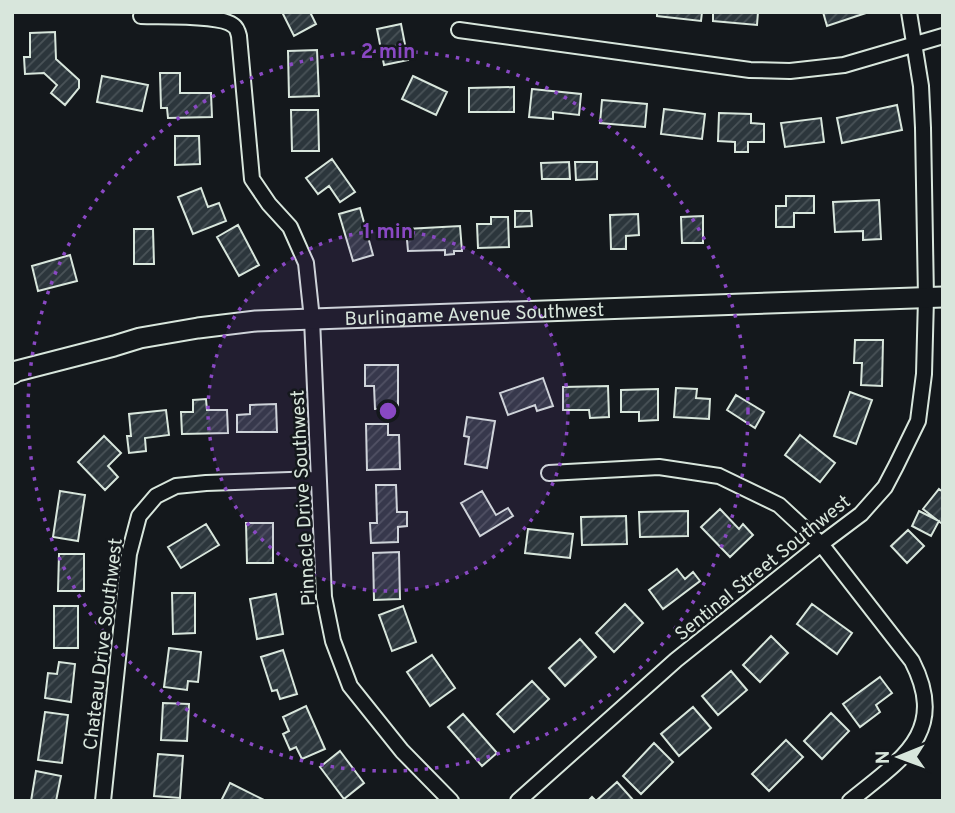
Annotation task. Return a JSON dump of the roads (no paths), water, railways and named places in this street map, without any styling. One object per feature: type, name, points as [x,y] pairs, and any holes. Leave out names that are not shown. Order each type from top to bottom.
[{"type":"street","name":"Sentinal Street Southwest","points":[[518,801],[676,660],[861,514],[885,487],[918,421],[934,298],[921,86],[909,12]]},
{"type":"street","name":"Pinnacle Drive Southwest","points":[[141,16],[211,18],[234,26],[239,36],[252,179],[269,204],[290,227],[306,263],[312,319],[324,597],[333,641],[350,686],[402,751],[451,801]]},
{"type":"street","points":[[459,30],[750,71],[790,71],[844,65],[943,36]]},
{"type":"street","name":"Burlingame Avenue Southwest","points":[[12,374],[140,338],[256,321],[934,298]]},
{"type":"street","points":[[549,474],[659,467],[719,476],[779,505],[821,544],[912,661],[920,678],[924,700],[925,717],[919,736],[900,760],[850,801]]},
{"type":"street","name":"Chateau Drive Southwest","points":[[103,801],[129,554],[139,516],[156,496],[176,486],[318,479]]}]
